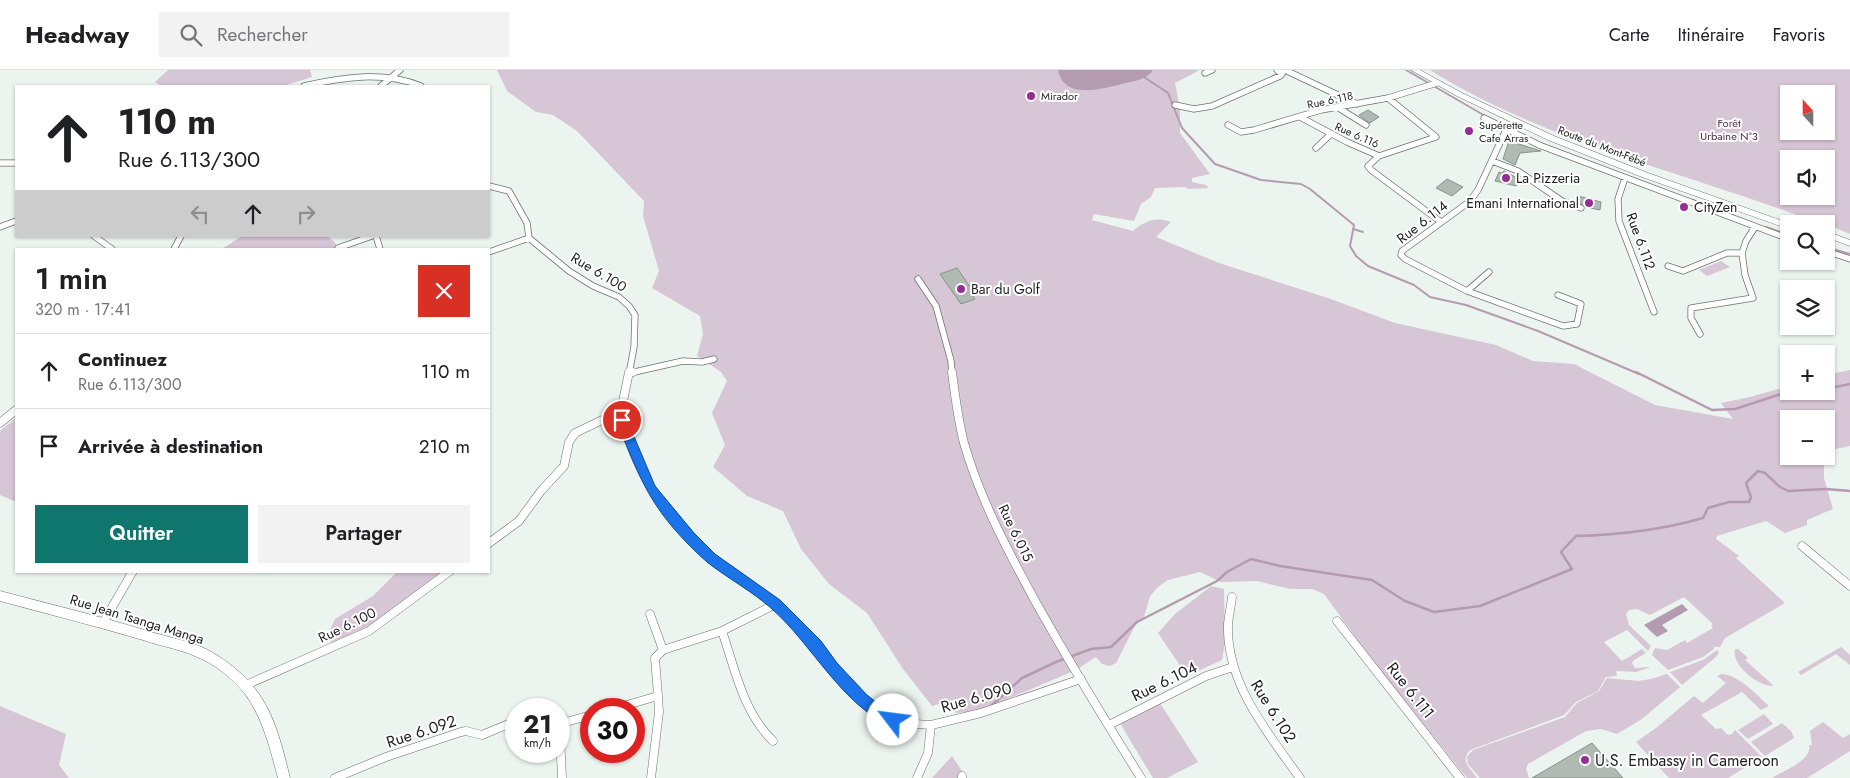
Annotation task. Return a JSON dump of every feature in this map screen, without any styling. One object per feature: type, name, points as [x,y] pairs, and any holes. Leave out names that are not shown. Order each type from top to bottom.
[{"type":"street","points":[[382,85],[400,70]]},
{"type":"street","points":[[1205,73],[1212,70]]},
{"type":"street","points":[[1175,105],[1194,109],[1212,106],[1280,76],[1282,74],[1277,70]]},
{"type":"street","points":[[1285,70],[1358,104]]},
{"type":"street","name":"Route du Mont-Fébé","points":[[1415,70],[1514,124],[1608,161],[1780,223]]},
{"type":"street","name":"Route du Mont-Fébé","points":[[1425,70],[1481,102],[1561,139],[1780,218]]},
{"type":"street","points":[[309,85],[354,76],[395,74],[410,79],[419,85]]},
{"type":"street","name":"Rue 6.118","points":[[1228,125],[1241,132],[1254,130],[1337,107],[1388,98],[1436,83]]},
{"type":"street","name":"Rue 6.116","points":[[1300,117],[1331,134],[1379,156],[1434,138],[1436,135],[1388,98]]},
{"type":"street","points":[[1337,107],[1366,125]]},
{"type":"street","points":[[1484,118],[1539,145],[1780,236]]},
{"type":"street","name":"Rue 6.114","points":[[1467,291],[1405,259],[1401,255],[1402,250],[1469,202],[1478,190],[1506,130],[1514,124]]},
{"type":"street","points":[[1316,148],[1331,134]]},
{"type":"street","points":[[1379,156],[1368,166],[1371,170],[1441,222]]},
{"type":"street","points":[[2,163],[15,158]]},
{"type":"street","points":[[1492,160],[1518,171],[1562,201],[1581,208]]},
{"type":"street","points":[[2,163],[15,163]]},
{"type":"street","name":"Rue 6.112","points":[[1625,178],[1618,193],[1616,207],[1619,221],[1654,312]]},
{"type":"street","points":[[490,186],[509,191],[527,223],[529,238],[490,252]]},
{"type":"street","points":[[0,227],[15,221]]},
{"type":"street","points":[[1700,334],[1691,318],[1690,308],[1753,298],[1745,275],[1742,253],[1746,240],[1755,228]]},
{"type":"street","points":[[95,237],[111,248]]},
{"type":"street","points":[[175,248],[181,237]]},
{"type":"street","points":[[338,248],[369,237]]},
{"type":"street","points":[[1835,237],[1850,243]]},
{"type":"street","name":"Rue 6.100","points":[[529,238],[569,271],[593,286],[619,297],[629,306],[635,319],[630,373],[621,411]]},
{"type":"street","points":[[1835,242],[1850,248]]},
{"type":"street","points":[[1668,266],[1683,270],[1728,253],[1742,253]]},
{"type":"street","points":[[1835,254],[1850,259]]},
{"type":"street","points":[[1489,272],[1467,291],[1563,326],[1574,326],[1577,324],[1581,304],[1558,295]]},
{"type":"street","name":"Rue 6.015","points":[[918,279],[932,300],[940,320],[951,361],[957,412],[964,442],[977,483],[1003,542],[1069,661],[1141,778]]},
{"type":"street","points":[[630,373],[683,361],[702,362],[714,359]]},
{"type":"street","points":[[0,423],[15,411]]},
{"type":"street","points":[[490,543],[519,521],[564,466],[569,442],[575,433],[621,411],[624,426],[650,488],[667,512],[711,557],[776,604],[816,646],[862,700],[880,714],[906,723],[931,726]]},
{"type":"street","points":[[1802,546],[1850,586]]},
{"type":"street","points":[[103,623],[132,573]]},
{"type":"street","name":"Rue 6.100","points":[[246,685],[369,631],[447,573]]},
{"type":"street","name":"Rue Jean Tsanga Manga","points":[[0,596],[103,623],[200,652],[237,675],[252,692],[265,716],[277,750],[284,778]]},
{"type":"street","name":"Rue 6.102","points":[[1232,597],[1228,612],[1230,652],[1236,679],[1248,702],[1300,778]]},
{"type":"street","points":[[651,778],[659,712],[656,658],[662,650],[722,631],[776,604]]},
{"type":"street","points":[[650,614],[662,650]]},
{"type":"street","name":"Rue 6.111","points":[[1337,621],[1460,778]]},
{"type":"street","points":[[722,631],[752,716],[765,735],[773,741]]},
{"type":"street","name":"Rue 6.104","points":[[1109,725],[1206,676],[1233,667]]},
{"type":"street","name":"Rue 6.090","points":[[917,778],[929,755],[932,740],[931,726],[981,713],[1081,679]]},
{"type":"street","points":[[645,700],[658,696]]},
{"type":"street","name":"Rue 6.092","points":[[335,778],[386,757],[461,732],[466,731],[482,735],[505,726]]},
{"type":"street","points":[[561,763],[562,778]]},
{"type":"green space","points":[[168,70],[310,70],[312,77],[286,85],[160,85],[155,82]]},
{"type":"green space","points":[[497,70],[1197,70],[1175,83],[1180,109],[1180,133],[1210,174],[1192,178],[1192,182],[1206,185],[1209,188],[1155,188],[1151,197],[1141,204],[1134,221],[1094,214],[1092,220],[1133,231],[1151,220],[1166,220],[1171,222],[1156,237],[1219,263],[1328,298],[1395,323],[1496,345],[1533,361],[1574,364],[1655,405],[1733,419],[1721,403],[1780,389],[1780,400],[1835,400],[1835,373],[1850,370],[1850,446],[1835,449],[1835,410],[1780,410],[1780,465],[1824,465],[1824,478],[1833,509],[1807,520],[1807,525],[1785,533],[1766,521],[1717,536],[1716,539],[1739,556],[1736,558],[1785,603],[1725,638],[1720,647],[1714,647],[1703,657],[1668,670],[1652,655],[1655,648],[1667,650],[1685,640],[1687,643],[1713,628],[1711,625],[1713,624],[1684,597],[1650,615],[1637,609],[1629,610],[1626,614],[1629,625],[1651,646],[1648,651],[1627,630],[1604,642],[1622,661],[1642,649],[1646,653],[1632,663],[1635,668],[1651,667],[1636,672],[1616,671],[1617,676],[1606,677],[1598,691],[1576,702],[1564,715],[1470,750],[1466,761],[1477,778],[1467,778],[1376,665],[1324,594],[1312,589],[1290,589],[1257,581],[1221,582],[1200,572],[1168,580],[1158,587],[1150,596],[1144,617],[1137,622],[1116,663],[1110,666],[1102,664],[1096,657],[1076,670],[977,711],[956,713],[949,701],[932,706],[903,669],[867,613],[829,584],[801,549],[783,511],[747,496],[713,467],[725,445],[712,413],[727,381],[721,372],[697,356],[703,334],[700,316],[652,288],[659,271],[643,216],[644,201],[577,131],[553,115],[536,112],[507,91]]},
{"type":"green space","name":"Forêt Urbaine N°3","points":[[1430,70],[1850,70],[1850,234],[1835,228],[1835,215],[1798,215],[1602,149],[1513,114]]},
{"type":"green space","points":[[240,237],[329,237],[336,244],[336,248],[224,248]]},
{"type":"green space","points":[[1721,261],[1730,267],[1707,276],[1699,270]]},
{"type":"green space","points":[[15,419],[15,502],[0,495],[0,431]]},
{"type":"green space","points":[[396,573],[445,573],[375,626],[332,645],[328,634],[335,619],[373,596]]},
{"type":"green space","points":[[1211,586],[1224,589],[1225,642],[1222,660],[1187,676],[1158,633],[1175,614]]},
{"type":"green space","points":[[1841,647],[1850,655],[1850,665],[1836,654],[1801,675],[1798,672]]},
{"type":"green space","points":[[1735,649],[1738,649],[1748,658],[1745,660],[1774,686],[1761,683],[1747,674],[1737,662]]},
{"type":"green space","points":[[1717,650],[1719,652],[1717,656],[1682,685],[1670,672],[1703,660]]},
{"type":"green space","points":[[1667,674],[1680,687],[1642,719],[1617,734],[1601,729],[1586,731],[1528,764],[1526,769],[1529,778],[1480,778],[1468,764],[1467,757],[1473,750],[1565,717],[1577,703],[1599,691],[1607,678],[1638,681]]},
{"type":"green space","points":[[1721,674],[1734,677],[1740,681],[1769,706],[1761,710],[1742,692],[1701,715],[1716,729],[1721,728],[1728,735],[1732,734],[1735,730],[1762,757],[1728,778],[1669,778],[1636,742],[1694,696],[1703,703],[1726,683],[1717,676]]},
{"type":"green space","points":[[1158,700],[1198,762],[1167,778],[1153,778],[1118,720]]},
{"type":"green space","points":[[0,706],[66,734],[59,765],[69,778],[0,778]]},
{"type":"green space","points":[[1764,714],[1773,724],[1748,739],[1738,730]]},
{"type":"green space","points":[[1823,722],[1843,738],[1850,734],[1850,751],[1807,778],[1772,778],[1806,756],[1809,745],[1812,745],[1810,731]]},
{"type":"green space","points":[[1782,723],[1791,731],[1794,738],[1765,756],[1751,742]]},
{"type":"green space","points":[[952,756],[962,771],[962,778],[932,778]]},
{"type":"shaded area","points":[[1058,70],[1153,70],[1139,80],[1094,90],[1084,90],[1068,86]]},
{"type":"shaded area","points":[[1682,604],[1688,610],[1662,625],[1668,631],[1657,637],[1644,625]]},
{"type":"building","points":[[1368,110],[1379,117],[1370,123],[1359,115]]},
{"type":"building","points":[[1509,141],[1541,151],[1520,153],[1515,165],[1503,159]]},
{"type":"building","name":"La Pizzeria","points":[[1504,171],[1519,179],[1516,186],[1495,181],[1499,172],[1502,173]]},
{"type":"building","points":[[1447,179],[1463,187],[1452,196],[1436,188]]},
{"type":"building","name":"Emani International","points":[[1578,196],[1601,202],[1600,210],[1585,207],[1578,202]]},
{"type":"building","name":"Bar du Golf","points":[[957,268],[975,294],[972,295],[975,299],[961,304],[940,274]]},
{"type":"building","name":"U.S. Embassy in Cameroon","points":[[1592,743],[1623,778],[1532,778]]},
{"type":"waterway","points":[[1406,70],[1487,117]]},
{"type":"waterway","points":[[1144,77],[1168,93],[1182,128],[1215,164],[1261,180],[1301,184],[1310,189],[1354,225],[1353,229]]},
{"type":"waterway","points":[[1693,200],[1735,216]]},
{"type":"waterway","points":[[1766,227],[1780,232]]},
{"type":"waterway","points":[[1353,229],[1363,232]]},
{"type":"waterway","points":[[1353,229],[1350,246],[1356,256],[1368,266],[1414,285],[1430,297],[1466,305],[1538,331],[1639,374]]},
{"type":"waterway","points":[[1835,250],[1850,254]]},
{"type":"waterway","points":[[1636,372],[1712,410],[1735,409],[1780,395]]},
{"type":"waterway","points":[[1835,387],[1850,384]]},
{"type":"waterway","points":[[992,705],[1022,678],[1056,662],[1091,649],[1111,647],[1137,622],[1217,581],[1227,572],[1251,559],[1280,566],[1372,580],[1405,601],[1434,612],[1480,606],[1572,569],[1561,552],[1576,536],[1656,529],[1703,518],[1708,508],[1729,502],[1749,502],[1751,497],[1746,483],[1758,471],[1765,473],[1780,487],[1788,491],[1826,489],[1850,491]]},
{"type":"place","name":"Mirador","points":[[1031,96]]},
{"type":"place","name":"Supérette Cafe Arras","points":[[1469,131]]},
{"type":"place","name":"La Pizzeria","points":[[1506,178]]},
{"type":"place","name":"Emani International","points":[[1589,203]]},
{"type":"place","name":"CityZen","points":[[1684,207]]},
{"type":"place","name":"Bar du Golf","points":[[961,289]]},
{"type":"place","name":"U.S. Embassy in Cameroon","points":[[1585,760]]},
{"type":"route","points":[[622,420],[630,444],[650,488],[667,512],[689,537],[756,592],[776,604],[816,646],[862,700],[880,714],[893,720]]}]
